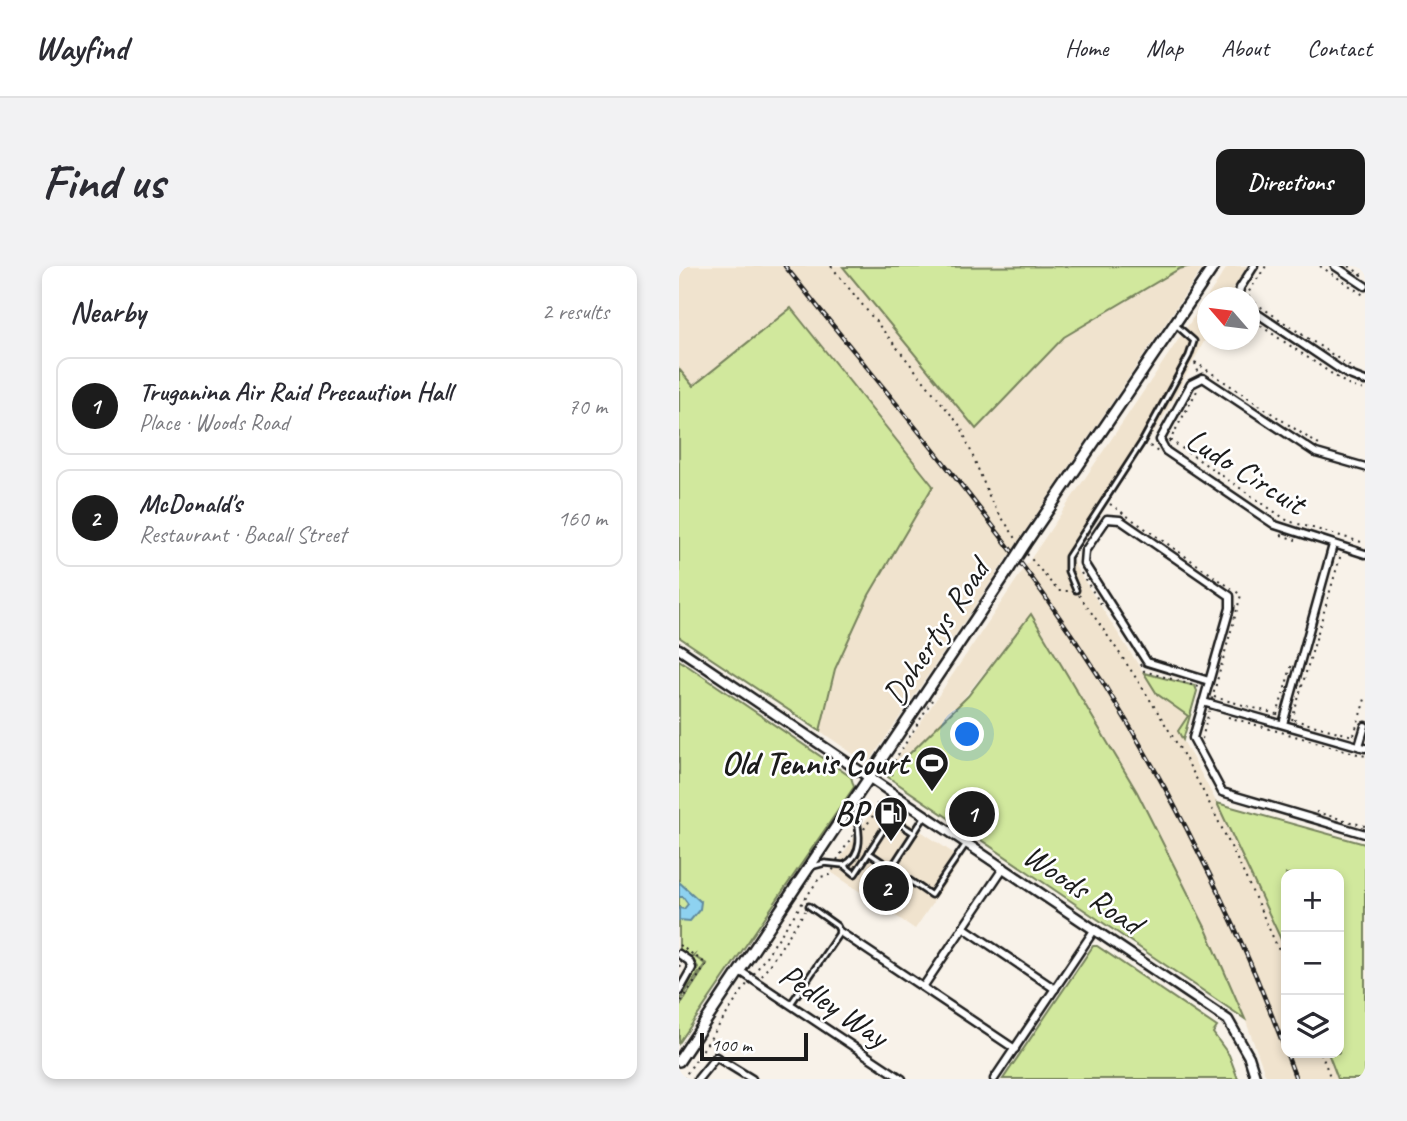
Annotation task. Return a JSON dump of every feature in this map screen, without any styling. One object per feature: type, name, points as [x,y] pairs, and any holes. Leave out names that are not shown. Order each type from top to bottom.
[{"type":"main road","name":"Dohertys Road","points":[[679,1061],[1214,266]]},
{"type":"street","points":[[1241,287],[1254,266]]},
{"type":"street","points":[[1335,266],[1365,286]]},
{"type":"street","points":[[1260,315],[1347,374],[1365,382]]},
{"type":"street","name":"Ludo Circuit","points":[[1365,467],[1316,453],[1208,379],[1191,384],[1160,441],[1164,449],[1275,525],[1365,554]]},
{"type":"street","points":[[1209,681],[1147,662],[1086,566],[1084,554],[1105,522],[1117,519],[1230,596],[1230,608],[1209,681],[1206,706],[1193,740],[1221,792],[1365,834]]},
{"type":"street","points":[[1287,725],[1333,545]]},
{"type":"street","name":"Woods Road","points":[[679,649],[1228,1020],[1249,1057],[1256,1079]]},
{"type":"street","points":[[1206,706],[1287,725],[1362,747],[1365,726]]},
{"type":"street","points":[[923,987],[1004,867]]},
{"type":"street","points":[[963,927],[1055,989]]},
{"type":"street","points":[[994,1079],[1095,929]]},
{"type":"street","points":[[840,932],[1015,1049]]},
{"type":"street","points":[[679,954],[689,961],[692,968],[679,991]]},
{"type":"street","name":"Pedley Way","points":[[740,971],[902,1079]]},
{"type":"street","points":[[698,1079],[716,1057],[752,1079]]},
{"type":"lane","points":[[1076,590],[1068,571],[1069,557],[1141,444],[1189,356],[1192,336],[1174,324]]},
{"type":"lane","points":[[811,867],[825,863],[843,865],[849,862],[860,843],[854,803]]},
{"type":"lane","points":[[892,867],[925,816]]},
{"type":"lane","points":[[843,865],[855,874],[891,818],[914,833]]},
{"type":"lane","points":[[869,853],[931,895],[967,842]]},
{"type":"lane","points":[[790,1005],[840,932],[837,926],[809,906]]},
{"type":"path","points":[[831,266],[961,427],[992,503],[1024,547],[1058,591],[1067,593],[1076,590],[1133,672],[1184,756],[1237,857],[1281,955]]},
{"type":"path","points":[[1252,287],[1266,266]]},
{"type":"path","points":[[1321,266],[1365,296]]},
{"type":"path","points":[[1349,266],[1365,277]]},
{"type":"path","points":[[1360,273],[1365,271]]},
{"type":"path","points":[[1260,305],[1362,373]]},
{"type":"path","points":[[1260,325],[1350,386],[1365,390]]},
{"type":"path","points":[[1189,356],[1327,449]]},
{"type":"path","points":[[1164,449],[1202,380],[1195,362]]},
{"type":"path","points":[[1170,440],[1288,521],[1365,543]]},
{"type":"path","points":[[1141,444],[1150,446],[1160,441]]},
{"type":"path","points":[[1112,506],[1241,595],[1206,706],[1201,737],[1207,749]]},
{"type":"path","points":[[1288,734],[1287,725],[1341,553]]},
{"type":"path","points":[[1354,737],[1365,699]]},
{"type":"path","points":[[1222,715],[1365,756]]},
{"type":"path","points":[[892,775],[894,762],[923,718]]},
{"type":"path","points":[[820,877],[829,874],[878,808],[876,801]]},
{"type":"path","points":[[1315,811],[1365,826]]},
{"type":"path","points":[[757,983],[809,906]]},
{"type":"path","points":[[679,945],[707,964],[679,1005]]},
{"type":"path","points":[[679,965],[684,968],[679,976]]},
{"type":"path","points":[[1323,1058],[1331,1079]]},
{"type":"shaded area","points":[[679,266],[844,266],[976,429],[1064,337],[1179,269],[1204,266],[868,764],[820,731],[835,669],[869,595],[932,486],[693,386],[679,369]]},
{"type":"shaded area","points":[[1228,266],[1247,266],[1234,287],[1214,287]]},
{"type":"shaded area","points":[[1197,312],[1197,350],[1199,350],[1164,416],[1071,560],[1157,694],[1189,716],[1178,731],[1217,803],[1281,939],[1281,1058],[1330,1058],[1338,1079],[1267,1079],[1245,1019],[1030,615],[951,714],[896,767],[889,769]]},
{"type":"shaded area","points":[[878,802],[962,859],[915,929],[831,872]]},
{"type":"green space","points":[[1191,266],[1179,269],[1064,337],[976,429],[843,267]]},
{"type":"green space","points":[[791,308],[933,486],[869,595],[835,669],[820,731],[679,637],[679,369],[693,386]]},
{"type":"green space","points":[[1031,614],[1137,792],[1206,929],[1245,1019],[888,777],[889,769],[896,767],[968,696]]},
{"type":"green space","points":[[679,660],[851,777],[854,787],[679,1043],[679,1007],[707,964],[695,957],[705,964],[679,1002],[698,967],[692,958],[694,955],[690,957],[679,950]]},
{"type":"green space","points":[[1144,673],[1195,686],[1197,691],[1183,740],[1178,731],[1188,716],[1157,694]]},
{"type":"green space","points":[[1217,803],[1365,844],[1365,1079],[1338,1079],[1330,1058],[1344,1058],[1344,869],[1281,869],[1281,939]]},
{"type":"green space","points":[[1093,946],[1097,946],[1217,1027],[1213,1033],[1229,1055],[1238,1079],[1003,1079]]},
{"type":"water","points":[[679,882],[701,902],[700,909],[690,921],[679,920],[679,908],[684,909],[688,904],[683,897],[679,897]]},
{"type":"railway","points":[[785,266],[1013,553],[1119,709],[1187,828],[1217,890],[1246,952],[1296,1079]]},
{"type":"place","name":"Old Tennis Court","points":[[932,793]]},
{"type":"place","name":"Truganina Air Raid Precaution Hall","points":[[972,814]]},
{"type":"place","name":"BP","points":[[891,843]]},
{"type":"place","name":"McDonald's","points":[[886,888]]}]
